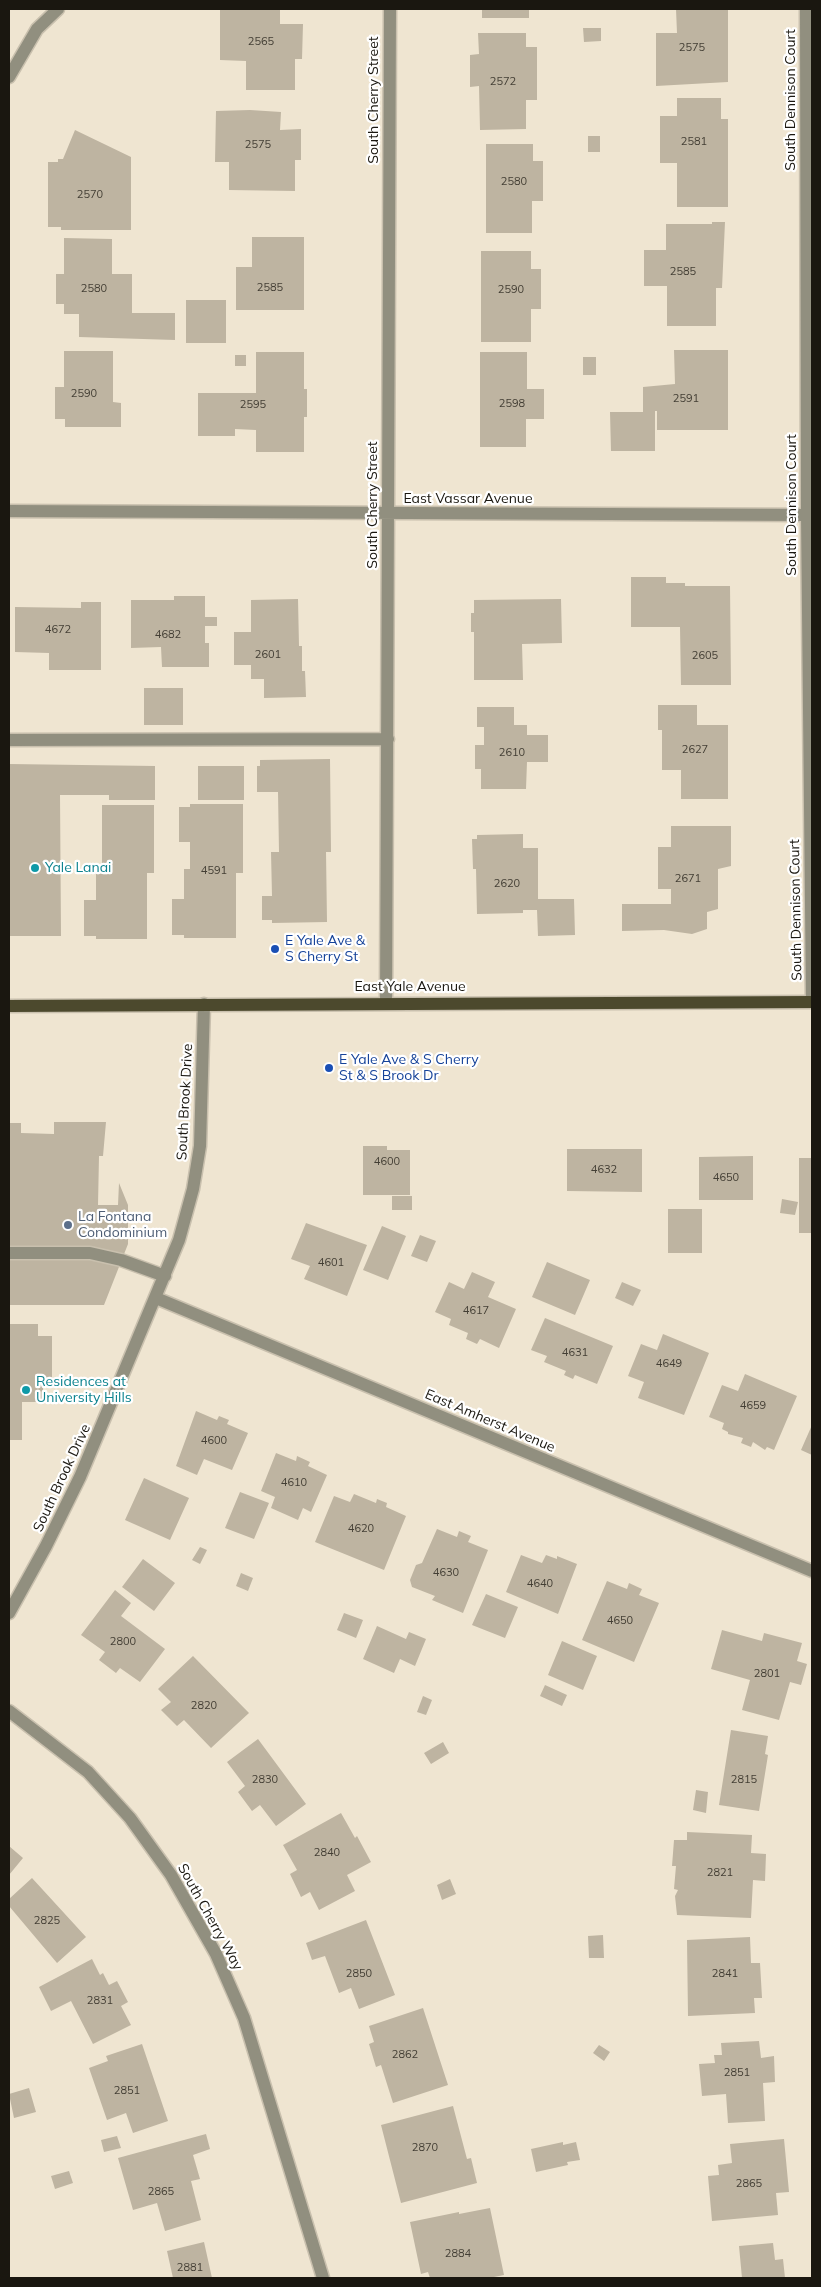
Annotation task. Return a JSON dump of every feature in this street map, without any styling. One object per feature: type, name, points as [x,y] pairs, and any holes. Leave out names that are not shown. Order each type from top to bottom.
[{"type":"main road","name":"East Yale Avenue","points":[[9,1006],[386,1002],[812,1002]]},
{"type":"street","points":[[9,77],[37,29],[58,9]]},
{"type":"street","name":"South Cherry Street","points":[[386,1002],[390,9]]},
{"type":"street","name":"South Dennison Court","points":[[806,9],[807,515],[812,1002]]},
{"type":"street","name":"East Vassar Avenue","points":[[9,511],[807,515]]},
{"type":"street","points":[[9,740],[388,739]]},
{"type":"street","name":"South Brook Drive","points":[[9,1613],[72,1495],[156,1298],[182,1228],[197,1168],[203,1100],[204,1004]]},
{"type":"street","points":[[9,1253],[90,1253],[121,1260],[165,1276]]},
{"type":"street","name":"East Amherst Avenue","points":[[156,1298],[812,1571]]},
{"type":"street","name":"South Cherry Way","points":[[9,1711],[88,1772],[130,1818],[172,1875],[216,1954],[244,2018],[323,2278]]},
{"type":"building","points":[[220,9],[280,9],[280,24],[303,24],[302,59],[295,59],[295,90],[246,90],[246,61],[220,60]]},
{"type":"building","points":[[482,9],[529,9],[529,18],[482,18]]},
{"type":"building","points":[[676,9],[728,9],[728,82],[656,86],[656,33],[677,33]]},
{"type":"building","points":[[583,28],[601,28],[601,41],[584,42]]},
{"type":"building","points":[[478,33],[526,33],[526,47],[537,47],[537,100],[526,100],[526,129],[480,130],[479,86],[470,87],[470,55],[479,54]]},
{"type":"building","points":[[677,98],[721,98],[721,119],[728,119],[728,207],[677,207],[677,163],[660,163],[660,116],[677,116]]},
{"type":"building","points":[[250,110],[281,112],[280,130],[301,129],[301,160],[295,160],[295,191],[229,190],[229,162],[215,162],[216,111]]},
{"type":"building","points":[[75,130],[131,157],[131,230],[61,230],[61,227],[48,227],[48,162],[58,162],[58,159],[63,159]]},
{"type":"building","points":[[588,136],[600,136],[600,152],[588,152]]},
{"type":"building","points":[[486,144],[533,144],[533,161],[543,161],[543,201],[532,201],[532,233],[486,233]]},
{"type":"building","points":[[712,222],[725,222],[722,288],[716,288],[716,326],[667,326],[667,286],[644,286],[644,250],[666,250],[666,224],[712,224]]},
{"type":"building","points":[[252,237],[304,237],[304,310],[236,310],[236,267],[252,267]]},
{"type":"building","points":[[64,238],[112,239],[112,274],[132,274],[132,313],[175,313],[175,340],[79,337],[79,314],[64,314],[64,304],[56,304],[56,274],[64,274]]},
{"type":"building","points":[[481,251],[531,251],[531,269],[541,269],[541,309],[531,309],[531,342],[481,342]]},
{"type":"building","points":[[186,300],[226,300],[226,343],[186,343]]},
{"type":"building","points":[[674,350],[728,350],[728,430],[657,430],[657,411],[655,411],[655,451],[611,451],[610,412],[643,412],[643,387],[675,384]]},
{"type":"building","points":[[64,351],[113,351],[113,402],[121,403],[121,427],[65,427],[65,419],[55,419],[55,387],[64,387]]},
{"type":"building","points":[[256,352],[304,352],[304,389],[307,389],[307,417],[304,417],[304,452],[256,452],[256,430],[235,429],[235,436],[198,436],[198,393],[256,393]]},
{"type":"building","points":[[480,352],[527,352],[527,389],[544,389],[544,419],[526,419],[526,447],[480,447]]},
{"type":"building","points":[[235,355],[246,355],[246,366],[235,366]]},
{"type":"building","points":[[583,357],[596,357],[596,375],[583,375]]},
{"type":"building","points":[[631,577],[666,577],[666,583],[685,583],[685,586],[730,586],[731,685],[681,685],[680,627],[631,627]]},
{"type":"building","points":[[174,596],[205,596],[205,617],[217,617],[217,626],[205,626],[205,643],[209,643],[209,667],[162,667],[161,647],[131,648],[131,600],[174,600]]},
{"type":"building","points":[[298,599],[299,646],[302,646],[302,671],[305,671],[306,697],[264,698],[264,679],[251,679],[251,665],[234,665],[234,632],[251,632],[251,600]]},
{"type":"building","points":[[561,599],[562,643],[522,644],[523,680],[474,680],[474,632],[471,632],[471,613],[474,613],[474,600]]},
{"type":"building","points":[[81,602],[101,602],[101,670],[49,670],[49,653],[15,652],[15,607],[81,608]]},
{"type":"building","points":[[144,688],[183,688],[183,725],[144,725]]},
{"type":"building","points":[[658,705],[697,705],[697,725],[728,725],[728,799],[681,799],[681,770],[662,770],[662,730],[658,730]]},
{"type":"building","points":[[477,707],[514,707],[514,725],[527,725],[527,735],[548,735],[548,762],[527,762],[526,789],[481,789],[481,769],[475,769],[475,745],[484,745],[484,727],[477,727]]},
{"type":"building","points":[[330,759],[331,852],[326,852],[327,922],[272,923],[272,920],[262,920],[262,896],[272,896],[271,852],[279,852],[278,792],[257,792],[257,766],[260,766],[260,760]]},
{"type":"building","name":"Yale Lanai","points":[[9,764],[155,766],[155,800],[109,800],[109,795],[60,795],[61,936],[9,936]]},
{"type":"building","points":[[198,766],[244,766],[244,800],[198,800]]},
{"type":"building","points":[[190,804],[243,804],[243,873],[236,873],[236,938],[184,938],[184,935],[172,935],[172,899],[184,899],[184,869],[190,869],[190,842],[179,842],[179,807],[190,807]]},
{"type":"building","points":[[102,805],[154,805],[154,873],[147,873],[147,939],[96,939],[96,936],[84,936],[84,900],[96,900],[96,869],[102,869]]},
{"type":"building","points":[[671,826],[731,826],[731,866],[718,869],[718,909],[707,912],[707,929],[692,934],[664,930],[622,931],[622,904],[671,904],[671,889],[658,889],[658,847],[671,847]]},
{"type":"building","points":[[523,834],[523,848],[538,848],[538,899],[574,899],[575,935],[538,936],[537,910],[523,910],[523,913],[477,914],[476,869],[473,869],[472,839],[477,839],[477,835]]},
{"type":"building","name":"La Fontana Condominium","points":[[54,1122],[106,1122],[103,1156],[99,1156],[98,1205],[118,1205],[119,1183],[128,1205],[128,1244],[104,1305],[9,1305],[9,1123],[21,1123],[21,1133],[54,1134]]},
{"type":"building","points":[[363,1146],[387,1146],[387,1150],[410,1150],[410,1195],[363,1195]]},
{"type":"building","points":[[567,1149],[642,1149],[642,1192],[567,1191]]},
{"type":"building","points":[[753,1156],[753,1200],[699,1200],[699,1157]]},
{"type":"building","points":[[799,1158],[812,1158],[812,1233],[799,1233]]},
{"type":"building","points":[[392,1196],[412,1196],[412,1210],[392,1210]]},
{"type":"building","points":[[782,1199],[798,1202],[795,1215],[780,1213]]},
{"type":"building","points":[[668,1209],[702,1209],[702,1253],[668,1253]]},
{"type":"building","points":[[306,1223],[367,1245],[347,1296],[304,1279],[310,1266],[291,1259]]},
{"type":"building","points":[[382,1226],[406,1236],[388,1280],[363,1270]]},
{"type":"building","points":[[420,1235],[436,1241],[427,1262],[411,1256]]},
{"type":"building","points":[[547,1262],[590,1280],[575,1315],[532,1297]]},
{"type":"building","points":[[472,1272],[495,1282],[488,1297],[516,1309],[499,1348],[480,1339],[477,1344],[466,1339],[468,1333],[449,1325],[451,1319],[435,1312],[449,1282],[464,1289]]},
{"type":"building","points":[[622,1282],[641,1290],[633,1306],[615,1298]]},
{"type":"building","points":[[545,1318],[613,1346],[597,1384],[575,1375],[573,1379],[564,1375],[566,1371],[544,1362],[547,1356],[531,1350]]},
{"type":"building","name":"Residences at University Hills","points":[[9,1324],[38,1324],[38,1336],[52,1336],[52,1379],[43,1379],[43,1402],[22,1402],[22,1440],[9,1440]]},
{"type":"building","points":[[663,1334],[709,1353],[684,1415],[638,1398],[644,1382],[628,1376],[641,1344],[657,1350]]},
{"type":"building","points":[[745,1374],[797,1396],[774,1450],[767,1447],[765,1450],[753,1442],[751,1447],[741,1443],[743,1438],[728,1434],[728,1432],[722,1429],[724,1423],[709,1417],[722,1385],[738,1391]]},
{"type":"building","points":[[196,1411],[217,1420],[219,1416],[229,1420],[227,1424],[248,1433],[232,1470],[204,1459],[197,1475],[176,1466]]},
{"type":"building","points":[[812,1425],[812,1455],[801,1450]]},
{"type":"building","points":[[276,1453],[296,1461],[297,1456],[310,1462],[308,1466],[327,1475],[311,1512],[303,1508],[298,1520],[271,1508],[275,1497],[261,1491]]},
{"type":"building","points":[[144,1478],[189,1498],[170,1540],[125,1520]]},
{"type":"building","points":[[240,1492],[269,1503],[254,1539],[225,1528]]},
{"type":"building","points":[[354,1494],[376,1503],[377,1499],[387,1503],[386,1507],[406,1516],[384,1570],[315,1542],[334,1496],[350,1502]]},
{"type":"building","points":[[437,1529],[457,1537],[459,1531],[471,1536],[468,1542],[488,1550],[463,1613],[432,1600],[435,1596],[412,1587],[410,1580],[416,1565],[422,1563]]},
{"type":"building","points":[[200,1547],[207,1550],[200,1564],[192,1560]]},
{"type":"building","points":[[521,1555],[542,1563],[546,1555],[557,1559],[557,1556],[577,1564],[558,1614],[506,1592]]},
{"type":"building","points":[[143,1559],[175,1583],[154,1611],[122,1587]]},
{"type":"building","points":[[241,1573],[253,1578],[248,1591],[236,1586]]},
{"type":"building","points":[[607,1581],[627,1589],[629,1583],[642,1589],[639,1595],[659,1603],[634,1662],[582,1640]]},
{"type":"building","points":[[115,1590],[131,1603],[121,1616],[165,1649],[140,1682],[120,1668],[116,1673],[99,1660],[105,1652],[81,1635]]},
{"type":"building","points":[[486,1594],[518,1607],[505,1638],[472,1625]]},
{"type":"building","points":[[344,1613],[363,1620],[356,1638],[337,1630]]},
{"type":"building","points":[[377,1626],[406,1639],[409,1632],[426,1639],[415,1666],[400,1659],[394,1673],[363,1659]]},
{"type":"building","points":[[722,1630],[762,1641],[764,1633],[802,1643],[797,1661],[807,1664],[801,1685],[790,1682],[779,1720],[742,1710],[750,1680],[711,1669]]},
{"type":"building","points":[[562,1641],[597,1656],[583,1690],[548,1675]]},
{"type":"building","points":[[193,1656],[249,1713],[211,1748],[184,1720],[177,1726],[161,1710],[171,1702],[158,1689]]},
{"type":"building","points":[[545,1685],[567,1695],[562,1706],[540,1696]]},
{"type":"building","points":[[423,1696],[432,1700],[426,1715],[417,1712]]},
{"type":"building","points":[[731,1730],[768,1736],[765,1754],[768,1755],[759,1811],[719,1805]]},
{"type":"building","points":[[258,1739],[306,1804],[276,1826],[260,1805],[252,1811],[238,1792],[245,1786],[227,1762]]},
{"type":"building","points":[[443,1742],[449,1753],[431,1764],[424,1753]]},
{"type":"building","points":[[696,1790],[708,1792],[706,1813],[693,1810]]},
{"type":"building","points":[[341,1813],[355,1838],[357,1836],[371,1862],[347,1875],[355,1891],[319,1910],[310,1892],[301,1897],[290,1874],[297,1870],[283,1845]]},
{"type":"building","points":[[687,1832],[752,1835],[751,1853],[766,1854],[765,1881],[753,1880],[751,1918],[677,1915],[675,1896],[678,1890],[674,1889],[676,1866],[672,1866],[674,1840],[687,1840]]},
{"type":"building","points":[[9,1846],[23,1858],[9,1875]]},
{"type":"building","points":[[32,1878],[86,1937],[57,1963],[9,1906],[9,1899]]},
{"type":"building","points":[[450,1879],[456,1894],[442,1900],[437,1885]]},
{"type":"building","points":[[366,1920],[395,1995],[359,2009],[351,1988],[339,1993],[325,1956],[312,1960],[306,1943]]},
{"type":"building","points":[[603,1935],[604,1958],[589,1958],[588,1936]]},
{"type":"building","points":[[750,1937],[751,1963],[760,1963],[762,1998],[754,1998],[755,2013],[688,2016],[687,1940]]},
{"type":"building","points":[[92,1959],[100,1975],[103,1973],[109,1985],[117,1981],[128,2002],[121,2006],[131,2025],[93,2044],[71,2001],[51,2011],[39,1987]]},
{"type":"building","points":[[423,2008],[448,2085],[393,2103],[381,2065],[376,2067],[369,2044],[374,2042],[369,2026]]},
{"type":"building","points":[[759,2041],[761,2058],[774,2056],[775,2082],[763,2083],[765,2121],[728,2123],[726,2094],[702,2096],[699,2064],[715,2063],[714,2055],[722,2055],[721,2043]]},
{"type":"building","points":[[142,2044],[168,2121],[133,2133],[126,2113],[107,2120],[89,2068],[108,2061],[106,2056]]},
{"type":"building","points":[[599,2045],[610,2052],[604,2061],[593,2053]]},
{"type":"building","points":[[29,2088],[36,2112],[14,2118],[9,2094]]},
{"type":"building","points":[[453,2106],[467,2159],[471,2158],[477,2183],[401,2203],[381,2125]]},
{"type":"building","points":[[206,2134],[210,2149],[193,2155],[200,2179],[191,2181],[201,2220],[165,2231],[157,2203],[133,2210],[118,2158]]},
{"type":"building","points":[[117,2136],[121,2148],[104,2152],[101,2140]]},
{"type":"building","points":[[784,2139],[789,2192],[776,2193],[778,2215],[712,2221],[708,2176],[719,2175],[718,2165],[732,2163],[730,2144]]},
{"type":"building","points":[[563,2142],[563,2145],[576,2142],[580,2160],[567,2162],[568,2165],[536,2172],[531,2149]]},
{"type":"building","points":[[69,2171],[73,2183],[55,2189],[51,2176]]},
{"type":"building","points":[[490,2208],[504,2275],[489,2278],[430,2278],[428,2272],[421,2274],[410,2222]]},
{"type":"building","points":[[204,2242],[212,2278],[173,2278],[167,2251]]},
{"type":"building","points":[[773,2243],[775,2260],[783,2259],[785,2278],[742,2278],[739,2246]]},
{"type":"place","name":"Yale Lanai","points":[[35,868]]},
{"type":"place","name":"E Yale Ave & S Cherry St","points":[[275,949]]},
{"type":"place","name":"E Yale Ave & S Cherry St & S Brook Dr","points":[[329,1068]]},
{"type":"place","name":"La Fontana Condominium","points":[[68,1225]]},
{"type":"place","name":"Residences at University Hills","points":[[26,1390]]}]
